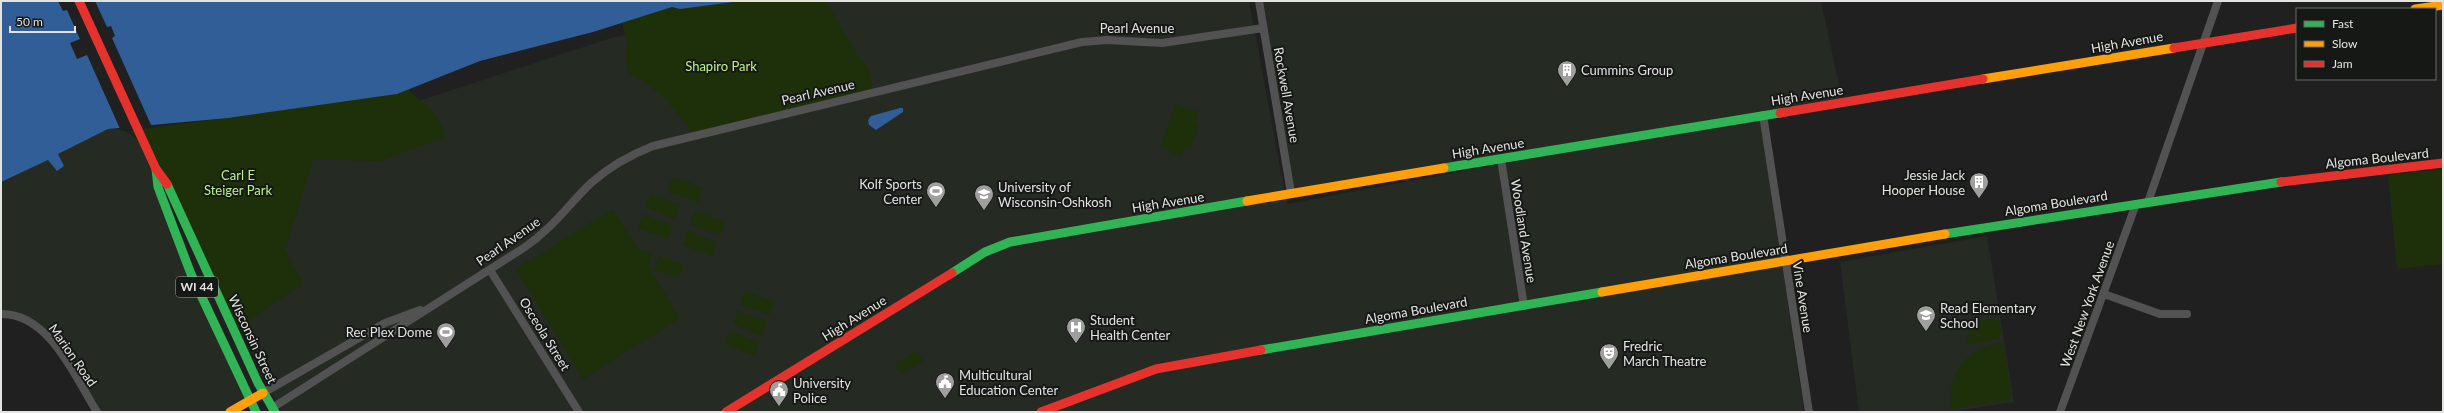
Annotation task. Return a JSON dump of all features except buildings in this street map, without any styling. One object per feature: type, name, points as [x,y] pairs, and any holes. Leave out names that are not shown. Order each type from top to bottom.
[{"type":"main road","name":"Wisconsin Street","points":[[79,1],[142,141],[156,169],[167,183],[271,411]]},
{"type":"main road","points":[[2421,8],[2443,4]]},
{"type":"main road","name":"High Avenue","points":[[726,412],[998,245],[1291,193],[2204,42],[2296,28]]},
{"type":"main road","name":"Algoma Boulevard","points":[[1041,412],[1163,366],[2148,202],[2292,180],[2443,163]]},
{"type":"main road","name":"Wisconsin Street","points":[[156,169],[158,187],[191,274],[249,400],[256,412]]},
{"type":"main road","name":"Pearl Avenue","points":[[230,412],[249,400],[264,393]]},
{"type":"street","name":"Rockwell Avenue","points":[[1259,1],[1291,193]]},
{"type":"street","points":[[2148,202],[2218,1]]},
{"type":"street","name":"Pearl Avenue","points":[[271,411],[394,332],[428,307],[490,270],[550,228],[601,175],[626,158],[654,146],[1082,42],[1107,40],[1162,43],[1263,28]]},
{"type":"street","name":"Vine Avenue","points":[[1763,115],[1809,412]]},
{"type":"street","name":"Woodland Avenue","points":[[1501,159],[1524,306]]},
{"type":"street","name":"West New York Avenue","points":[[2060,412],[2136,204]]},
{"type":"street","name":"Osceola Street","points":[[490,270],[579,412]]},
{"type":"street","points":[[2104,294],[2160,314],[2186,314]]},
{"type":"street","name":"Pearl Avenue","points":[[264,393],[385,323],[428,307]]},
{"type":"street","name":"Marion Road","points":[[1,314],[25,318],[44,331],[97,412]]},
{"type":"shaded area","name":"University of Wisconsin-Oshkosh","points":[[789,1],[1249,1],[1287,204],[1727,122],[1291,193],[1259,1],[1821,1],[1843,103],[1763,115],[1770,185],[1804,412],[282,412],[261,375],[168,147],[425,99],[611,38]]},
{"type":"shaded area","points":[[108,129],[121,129],[142,141],[158,187],[249,400],[230,412],[97,412],[45,331],[1,314],[1,182]]},
{"type":"shaded area","name":"Read Elementary School","points":[[1987,236],[2014,402],[1949,412],[1859,412],[1840,262]]},
{"type":"green space","name":"Shapiro Park","points":[[741,1],[826,1],[857,55],[867,65],[872,81],[872,93],[720,129],[691,131],[664,98],[648,84],[629,74],[625,59],[627,43],[622,22],[672,7],[680,9]]},
{"type":"green space","name":"Carl E Steiger Park","points":[[407,89],[436,116],[443,129],[445,137],[379,161],[313,159],[285,250],[303,284],[234,331],[142,141],[129,131],[397,94]]},
{"type":"green space","points":[[1176,104],[1199,113],[1195,123],[1199,125],[1190,148],[1185,146],[1181,156],[1160,147]]},
{"type":"green space","points":[[2443,169],[2443,264],[2397,269],[2388,175]]},
{"type":"green space","points":[[673,177],[703,188],[698,202],[668,191]]},
{"type":"green space","points":[[651,194],[680,205],[675,219],[646,207]]},
{"type":"green space","points":[[613,209],[638,249],[652,254],[648,266],[680,318],[583,379],[516,269]]},
{"type":"green space","points":[[695,211],[725,222],[720,236],[690,224]]},
{"type":"green space","points":[[643,214],[672,226],[667,239],[638,228]]},
{"type":"green space","points":[[688,231],[717,243],[712,256],[683,245]]},
{"type":"green space","points":[[659,256],[683,265],[678,278],[654,270]]},
{"type":"green space","points":[[745,291],[775,302],[769,315],[740,304]]},
{"type":"green space","points":[[738,311],[767,322],[761,336],[733,324]]},
{"type":"green space","points":[[1992,319],[1999,320],[2001,333],[1998,339],[1967,344],[1966,339],[1969,338],[1967,324]]},
{"type":"green space","points":[[730,331],[759,343],[754,356],[725,344]]},
{"type":"green space","points":[[2003,342],[2011,395],[2008,400],[1951,409],[1953,383],[1956,373],[1962,364],[1969,356],[1978,350]]},
{"type":"green space","points":[[917,351],[923,362],[902,374],[895,364]]},
{"type":"water","points":[[1,1],[741,1],[680,9],[672,7],[593,32],[480,61],[397,94],[228,118],[108,129],[58,154],[64,166],[57,171],[48,160],[1,182]]},
{"type":"water","points":[[903,108],[903,112],[876,130],[869,125],[868,120],[871,116]]},
{"type":"pier","points":[[58,1],[95,1],[107,27],[111,26],[115,36],[112,38],[152,127],[121,131],[87,55],[77,59],[70,43],[80,39],[67,10],[63,11]]},
{"type":"traffic: fast","points":[[1444,168],[1780,113]]},
{"type":"traffic: fast","points":[[156,169],[158,187],[191,274],[256,412]]},
{"type":"traffic: fast","points":[[1945,234],[2281,182]]},
{"type":"traffic: fast","points":[[167,184],[258,383],[275,412]]},
{"type":"traffic: fast","points":[[952,273],[985,252],[1010,242],[1247,201]]},
{"type":"traffic: fast","points":[[1261,350],[1602,292]]},
{"type":"traffic: slow","points":[[2422,8],[2443,5]]},
{"type":"traffic: slow","points":[[1983,79],[2174,48]]},
{"type":"traffic: slow","points":[[1247,201],[1444,168]]},
{"type":"traffic: slow","points":[[1602,292],[1945,234]]},
{"type":"traffic: slow","points":[[230,412],[263,393]]},
{"type":"traffic: jam","points":[[79,1],[156,169],[167,184]]},
{"type":"traffic: jam","points":[[2174,48],[2296,28]]},
{"type":"traffic: jam","points":[[1780,113],[1983,79]]},
{"type":"traffic: jam","points":[[2281,182],[2443,163]]},
{"type":"traffic: jam","points":[[726,412],[952,273]]},
{"type":"traffic: jam","points":[[1041,412],[1156,369],[1261,350]]},
{"type":"place","name":"Cummins Group","points":[[1567,87]]},
{"type":"place","name":"Jessie Jack Hooper House","points":[[1979,199]]},
{"type":"place","name":"Kolf Sports Center","points":[[936,208]]},
{"type":"place","name":"University of Wisconsin-Oshkosh","points":[[984,211]]},
{"type":"place","name":"Read Elementary School","points":[[1926,332]]},
{"type":"place","name":"Student Health Center","points":[[1076,344]]},
{"type":"place","name":"Rec Plex Dome","points":[[446,349]]},
{"type":"place","name":"Fredric March Theatre","points":[[1609,370]]},
{"type":"place","name":"Multicultural Education Center","points":[[945,399]]},
{"type":"place","name":"University Police","points":[[779,407]]}]
